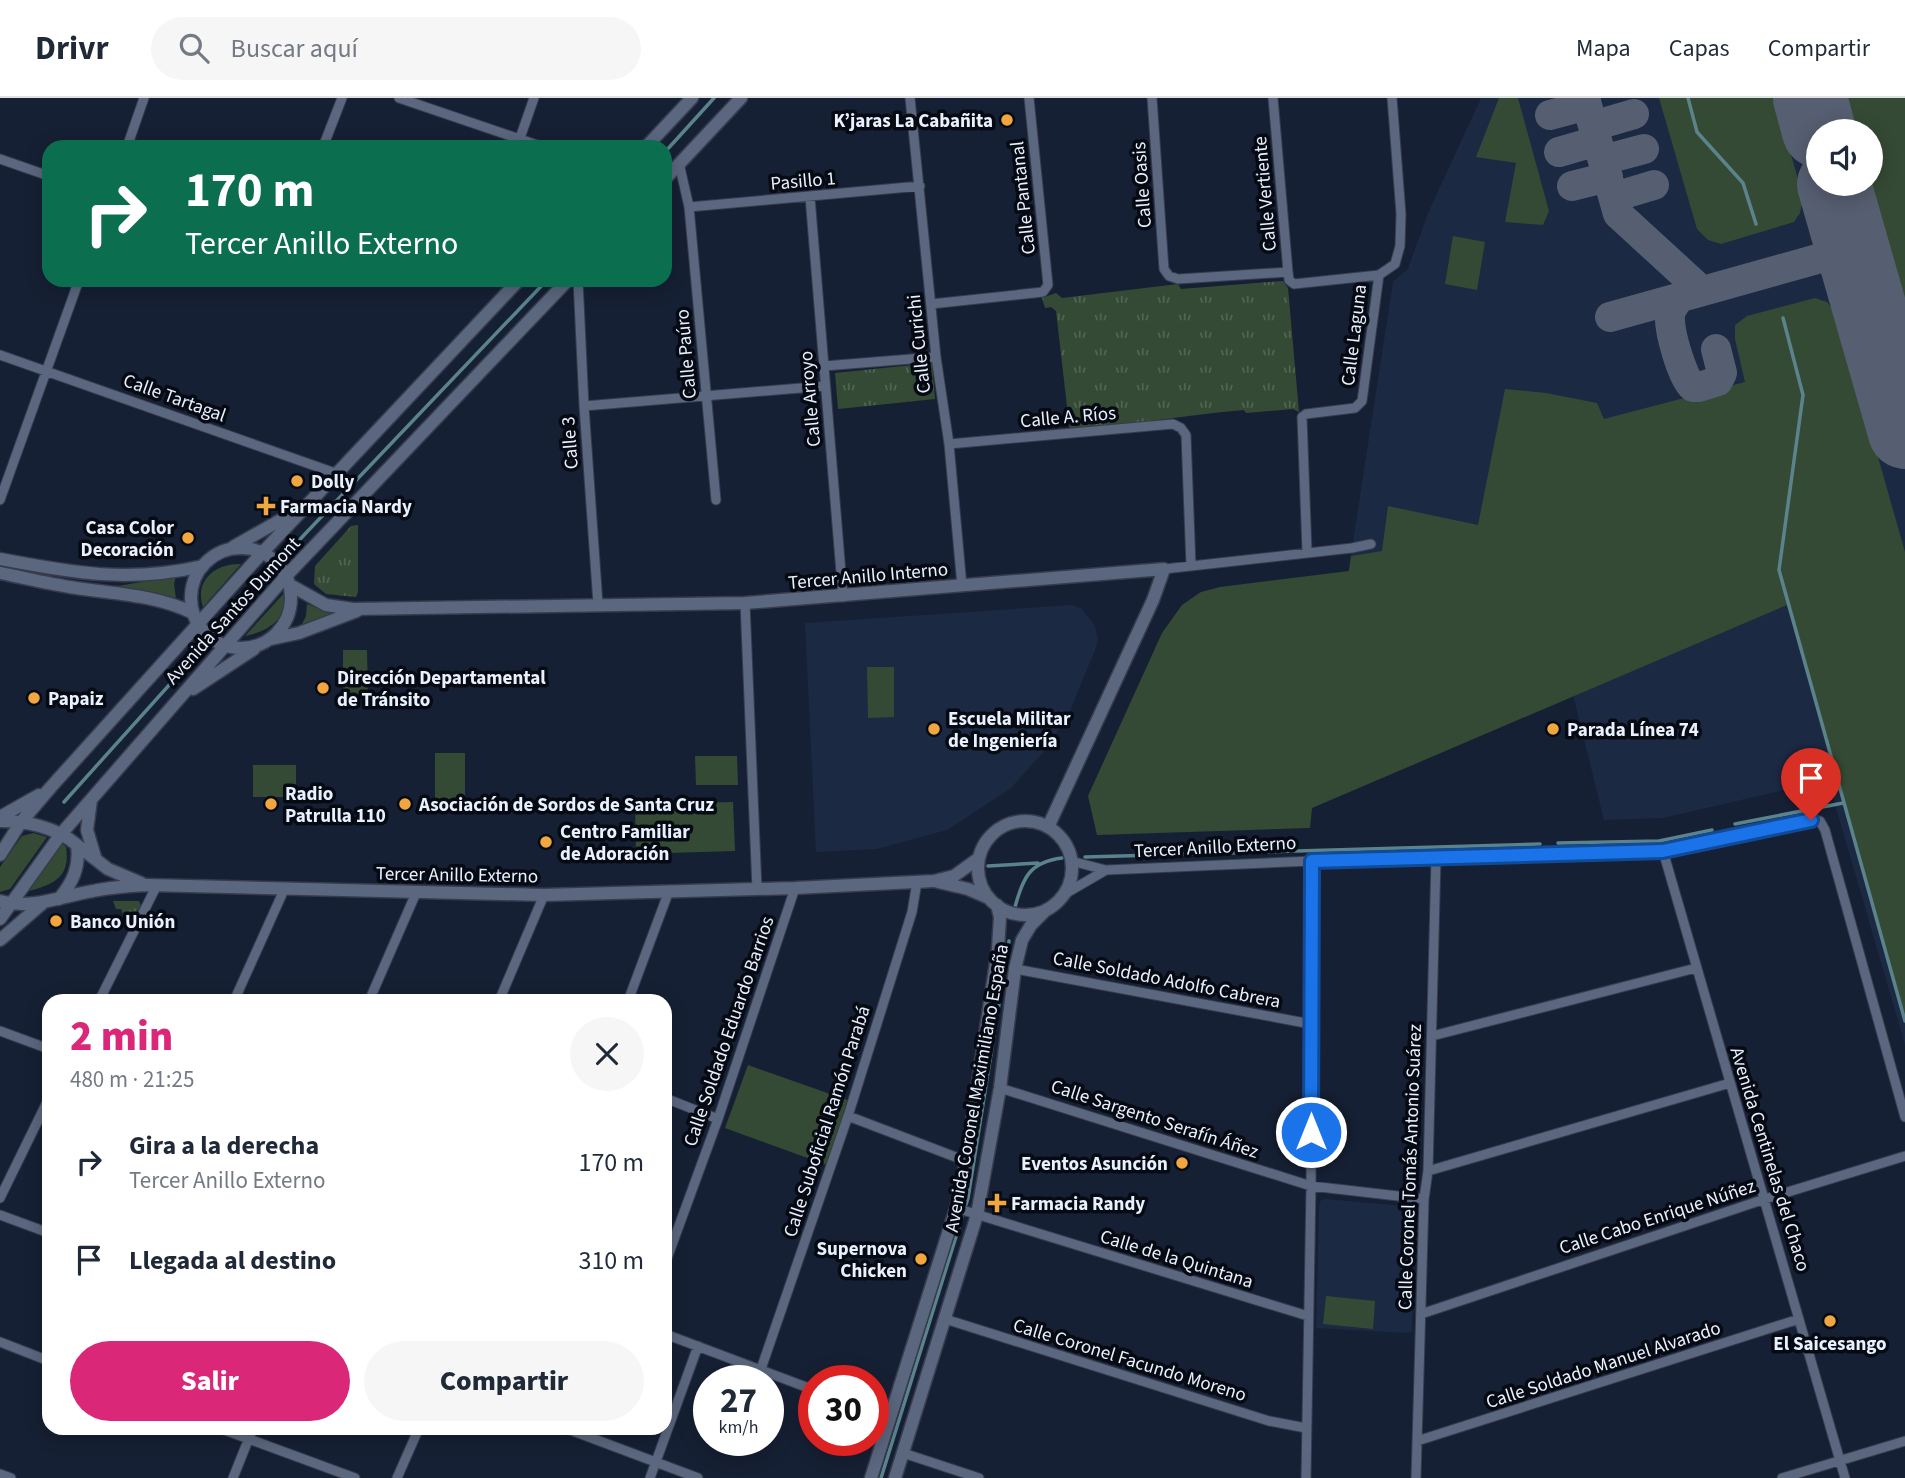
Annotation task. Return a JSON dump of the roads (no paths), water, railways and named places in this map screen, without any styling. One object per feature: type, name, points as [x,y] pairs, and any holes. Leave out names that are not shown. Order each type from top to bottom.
[{"type":"street","points":[[129,140],[144,98]]},
{"type":"street","points":[[326,140],[342,98]]},
{"type":"street","points":[[399,98],[525,140]]},
{"type":"street","points":[[520,138],[534,98]]},
{"type":"street","points":[[653,140],[692,98]]},
{"type":"street","points":[[672,172],[741,98]]},
{"type":"street","name":"Calle Curichi","points":[[910,98],[936,357],[949,444],[962,586]]},
{"type":"street","name":"Calle Pantanal","points":[[931,303],[1043,292],[1048,285],[1029,98]]},
{"type":"street","name":"Calle Oasis","points":[[1153,98],[1164,269],[1169,276],[1178,279],[1288,272]]},
{"type":"street","name":"Calle Vertiente","points":[[1273,98],[1289,280],[1294,284],[1379,275]]},
{"type":"street","name":"Calle Laguna","points":[[1307,551],[1302,417],[1306,414],[1352,409],[1362,401],[1379,275],[1395,264],[1398,255],[1401,214],[1392,98]]},
{"type":"street","points":[[0,159],[42,174]]},
{"type":"street","name":"Calle Paúro","points":[[680,163],[690,207],[716,500]]},
{"type":"street","name":"Pasillo 1","points":[[690,207],[920,186]]},
{"type":"street","name":"Calle Arroyo","points":[[810,197],[843,597]]},
{"type":"street","points":[[0,500],[76,287]]},
{"type":"street","name":"Avenida Santos Dumont","points":[[0,855],[51,787],[198,622],[266,555],[311,501],[512,287]]},
{"type":"street","name":"Avenida Santos Dumont","points":[[0,919],[4,903],[57,832],[92,798],[223,645],[561,287]]},
{"type":"street","name":"Calle 3","points":[[579,287],[584,406],[598,604]]},
{"type":"street","name":"Calle Tartagal","points":[[0,355],[338,474]]},
{"type":"street","points":[[824,366],[936,357]]},
{"type":"street","points":[[584,406],[825,386]]},
{"type":"street","name":"Calle A. Ríos","points":[[949,444],[1174,424],[1186,435],[1191,566]]},
{"type":"street","points":[[0,558],[79,573],[134,576],[174,573],[203,566],[222,552],[253,537],[311,501]]},
{"type":"street","name":"Tercer Anillo Interno","points":[[266,555],[286,577],[326,605],[353,609],[745,603],[843,597],[1164,569],[1371,544]]},
{"type":"street","points":[[222,552],[236,548],[266,555]]},
{"type":"street","points":[[198,622],[192,588],[203,566]]},
{"type":"street","points":[[1048,827],[1153,600],[1164,569]]},
{"type":"street","points":[[0,573],[175,604],[223,645],[242,648],[267,641]]},
{"type":"street","points":[[74,587],[133,589],[136,584],[134,576]]},
{"type":"street","points":[[178,699],[267,641],[281,628],[289,615],[291,600],[286,577]]},
{"type":"street","points":[[745,603],[757,889]]},
{"type":"street","name":"Tercer Anillo Interno","points":[[267,641],[299,633],[366,608]]},
{"type":"street","points":[[0,819],[51,787]]},
{"type":"street","points":[[92,798],[87,830],[90,846],[97,860]]},
{"type":"street","name":"Tercer Anillo Externo","points":[[0,819],[57,832],[121,876],[153,885]]},
{"type":"street","name":"Tercer Anillo Externo","points":[[1070,861],[1106,870],[1663,851],[1811,820],[1820,821],[1825,830],[1905,1117]]},
{"type":"street","points":[[1019,821],[1048,827],[1063,842],[1070,861],[1069,884],[1063,895],[1055,905],[1044,912],[1020,914],[993,902],[980,879],[979,858],[988,839],[1005,825],[1019,821]]},
{"type":"street","points":[[58,899],[74,877],[79,858],[77,845]]},
{"type":"street","name":"Avenida Centinelas del Chaco","points":[[1663,851],[1845,1478]]},
{"type":"street","name":"Tercer Anillo Externo","points":[[4,903],[45,902],[109,888],[153,885],[544,895],[794,888],[934,881],[963,871],[979,858]]},
{"type":"street","name":"Calle Coronel Tomás Antonio Suárez","points":[[1416,1478],[1436,858]]},
{"type":"street","points":[[1306,1478],[1311,1186],[1312,861]]},
{"type":"street","points":[[1063,895],[1106,870]]},
{"type":"street","name":"Tercer Anillo Externo","points":[[934,881],[968,889],[993,902]]},
{"type":"street","name":"Calle Suboficial Ramón Parabá","points":[[762,1365],[848,1116],[912,912],[917,882]]},
{"type":"street","points":[[102,994],[153,885]]},
{"type":"street","name":"Calle Soldado Eduardo Barrios","points":[[672,1245],[718,1119],[794,888]]},
{"type":"street","points":[[237,994],[284,890]]},
{"type":"street","points":[[631,994],[669,891]]},
{"type":"street","points":[[372,994],[416,893]]},
{"type":"street","points":[[502,994],[544,895]]},
{"type":"street","points":[[0,940],[45,902]]},
{"type":"street","name":"Avenida Coronel Maximiliano España","points":[[871,1478],[966,1211],[966,1161],[998,949],[1000,917],[993,902]]},
{"type":"street","name":"Avenida Coronel Maximiliano España","points":[[895,1478],[945,1319],[966,1211],[1000,1088],[1015,969],[1022,940],[1031,925],[1044,912]]},
{"type":"street","points":[[1432,1036],[1696,968]]},
{"type":"street","name":"Calle Soldado Adolfo Cabrera","points":[[1015,969],[1311,1024]]},
{"type":"street","points":[[0,1031],[42,1046]]},
{"type":"street","points":[[1428,1171],[1730,1083]]},
{"type":"street","name":"Calle Sargento Serafín Áñez","points":[[1000,1088],[1311,1186],[1424,1199]]},
{"type":"street","points":[[672,1101],[718,1119]]},
{"type":"street","points":[[0,1198],[42,1112]]},
{"type":"street","points":[[848,1116],[966,1161]]},
{"type":"street","name":"Calle Cabo Enrique Núñez","points":[[1421,1314],[1765,1199],[1905,1156]]},
{"type":"street","name":"Calle de la Quintana","points":[[966,1211],[1308,1316]]},
{"type":"street","points":[[0,1215],[42,1230]]},
{"type":"street","name":"Calle Coronel Facundo Moreno","points":[[945,1319],[1269,1421],[1306,1428]]},
{"type":"street","name":"Calle Soldado Manuel Alvarado","points":[[1417,1441],[1799,1319]]},
{"type":"street","points":[[672,1337],[750,1365]]},
{"type":"street","points":[[0,1342],[42,1358]]},
{"type":"street","points":[[672,1416],[698,1346]]},
{"type":"street","points":[[237,1435],[355,1478]]},
{"type":"street","points":[[233,1478],[250,1435]]},
{"type":"street","points":[[397,1478],[416,1435]]},
{"type":"street","points":[[584,1435],[698,1478]]},
{"type":"street","points":[[650,1478],[665,1435]]},
{"type":"street","points":[[1782,1478],[1905,1441]]},
{"type":"street","points":[[903,1453],[979,1478]]},
{"type":"street","points":[[0,1474],[11,1478]]},
{"type":"waterway","points":[[672,144],[714,98]]},
{"type":"waterway","points":[[1688,98],[1697,132],[1743,183],[1756,224]]},
{"type":"waterway","points":[[64,802],[304,535],[540,287]]},
{"type":"waterway","points":[[1783,318],[1803,395],[1779,570],[1905,1021]]},
{"type":"waterway","points":[[1735,824],[1843,803]]},
{"type":"waterway","points":[[1558,843],[1659,841],[1712,830]]},
{"type":"waterway","points":[[1085,857],[1540,844]]},
{"type":"waterway","points":[[1015,907],[1021,887],[1035,867],[1062,858]]},
{"type":"waterway","points":[[988,866],[1038,863]]},
{"type":"waterway","points":[[881,1478],[968,1198],[1009,941]]},
{"type":"place","name":"K’jaras La Cabañita","points":[[1007,120]]},
{"type":"place","name":"Dolly","points":[[297,481]]},
{"type":"place","name":"Farmacia Nardy","points":[[266,506]]},
{"type":"place","name":"Casa Color Decoración","points":[[188,538]]},
{"type":"place","name":"Dirección Departamental de Tránsito","points":[[323,688]]},
{"type":"place","name":"Papaiz","points":[[34,698]]},
{"type":"place","name":"Escuela Militar de Ingeniería","points":[[934,729]]},
{"type":"place","name":"Parada Línea 74","points":[[1553,729]]},
{"type":"place","name":"Radio Patrulla 110","points":[[271,804]]},
{"type":"place","name":"Asociación de Sordos de Santa Cruz","points":[[405,804]]},
{"type":"place","name":"Centro Familiar de Adoración","points":[[546,842]]},
{"type":"place","name":"Banco Unión","points":[[56,921]]},
{"type":"place","name":"Eventos Asunción","points":[[1182,1163]]},
{"type":"place","name":"Farmacia Randy","points":[[997,1203]]},
{"type":"place","name":"Supernova Chicken","points":[[921,1259]]},
{"type":"place","name":"El Saicesango","points":[[1830,1321]]}]
